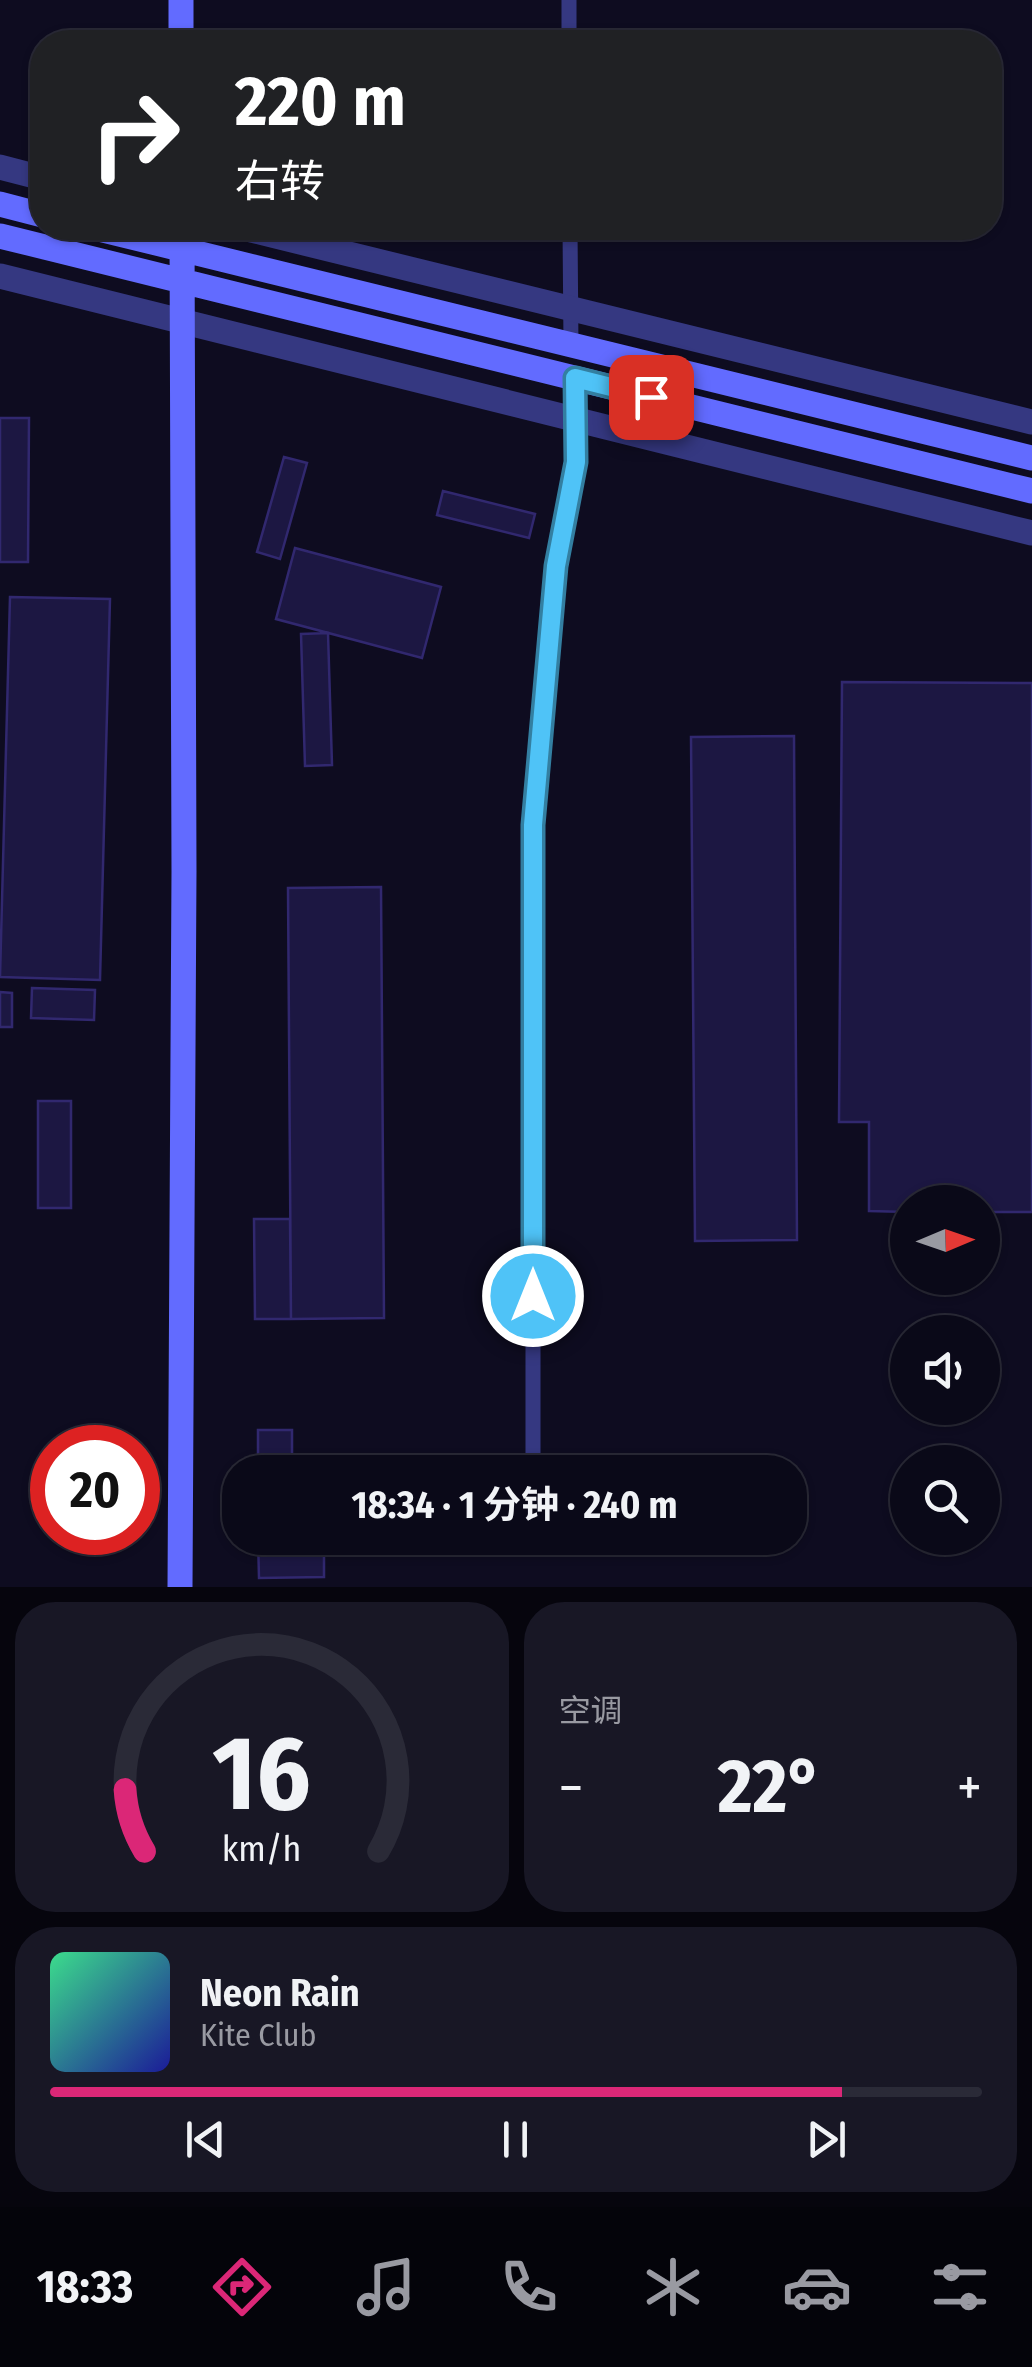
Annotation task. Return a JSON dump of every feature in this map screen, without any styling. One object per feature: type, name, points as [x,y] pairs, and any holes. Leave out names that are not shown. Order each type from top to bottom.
[{"type":"main road","points":[[181,0],[181,30]]},
{"type":"main road","points":[[0,204],[30,211]]},
{"type":"main road","points":[[0,236],[1032,491]]},
{"type":"main road","points":[[180,1587],[182,240]]},
{"type":"main road","points":[[189,240],[571,345],[1032,458]]},
{"type":"street","points":[[0,168],[30,175]]},
{"type":"street","points":[[291,240],[1032,422]]},
{"type":"street","points":[[0,276],[1032,533]]},
{"type":"lane","points":[[569,0],[569,30]]},
{"type":"lane","points":[[570,240],[571,345]]},
{"type":"lane","points":[[534,1453],[533,825],[556,566],[576,462],[575,378]]},
{"type":"building","points":[[0,418],[29,418],[28,562],[0,562]]},
{"type":"building","points":[[284,457],[307,463],[280,559],[257,552]]},
{"type":"building","points":[[443,491],[535,514],[529,538],[437,515]]},
{"type":"building","points":[[295,548],[441,587],[422,658],[276,619]]},
{"type":"building","points":[[10,597],[110,599],[100,980],[0,977]]},
{"type":"building","points":[[328,633],[332,765],[305,766],[301,634]]},
{"type":"building","points":[[842,682],[1032,683],[1032,1212],[1000,1212],[1000,1185],[890,1185],[890,1212],[869,1211],[869,1122],[839,1122]]},
{"type":"building","points":[[794,736],[797,1240],[695,1241],[691,737]]},
{"type":"building","points":[[381,887],[384,1318],[291,1319],[288,888]]},
{"type":"building","points":[[32,988],[95,990],[94,1020],[31,1018]]},
{"type":"building","points":[[0,992],[12,993],[12,1027],[0,1027]]},
{"type":"building","points":[[38,1101],[71,1101],[71,1208],[38,1208]]},
{"type":"building","points":[[254,1219],[290,1219],[291,1319],[255,1319]]},
{"type":"building","points":[[258,1430],[292,1430],[292,1455],[258,1455]]},
{"type":"building","points":[[258,1555],[324,1555],[324,1577],[259,1578]]},
{"type":"route","points":[[533,1296],[533,825],[556,566],[576,462],[575,378],[651,397]]}]
